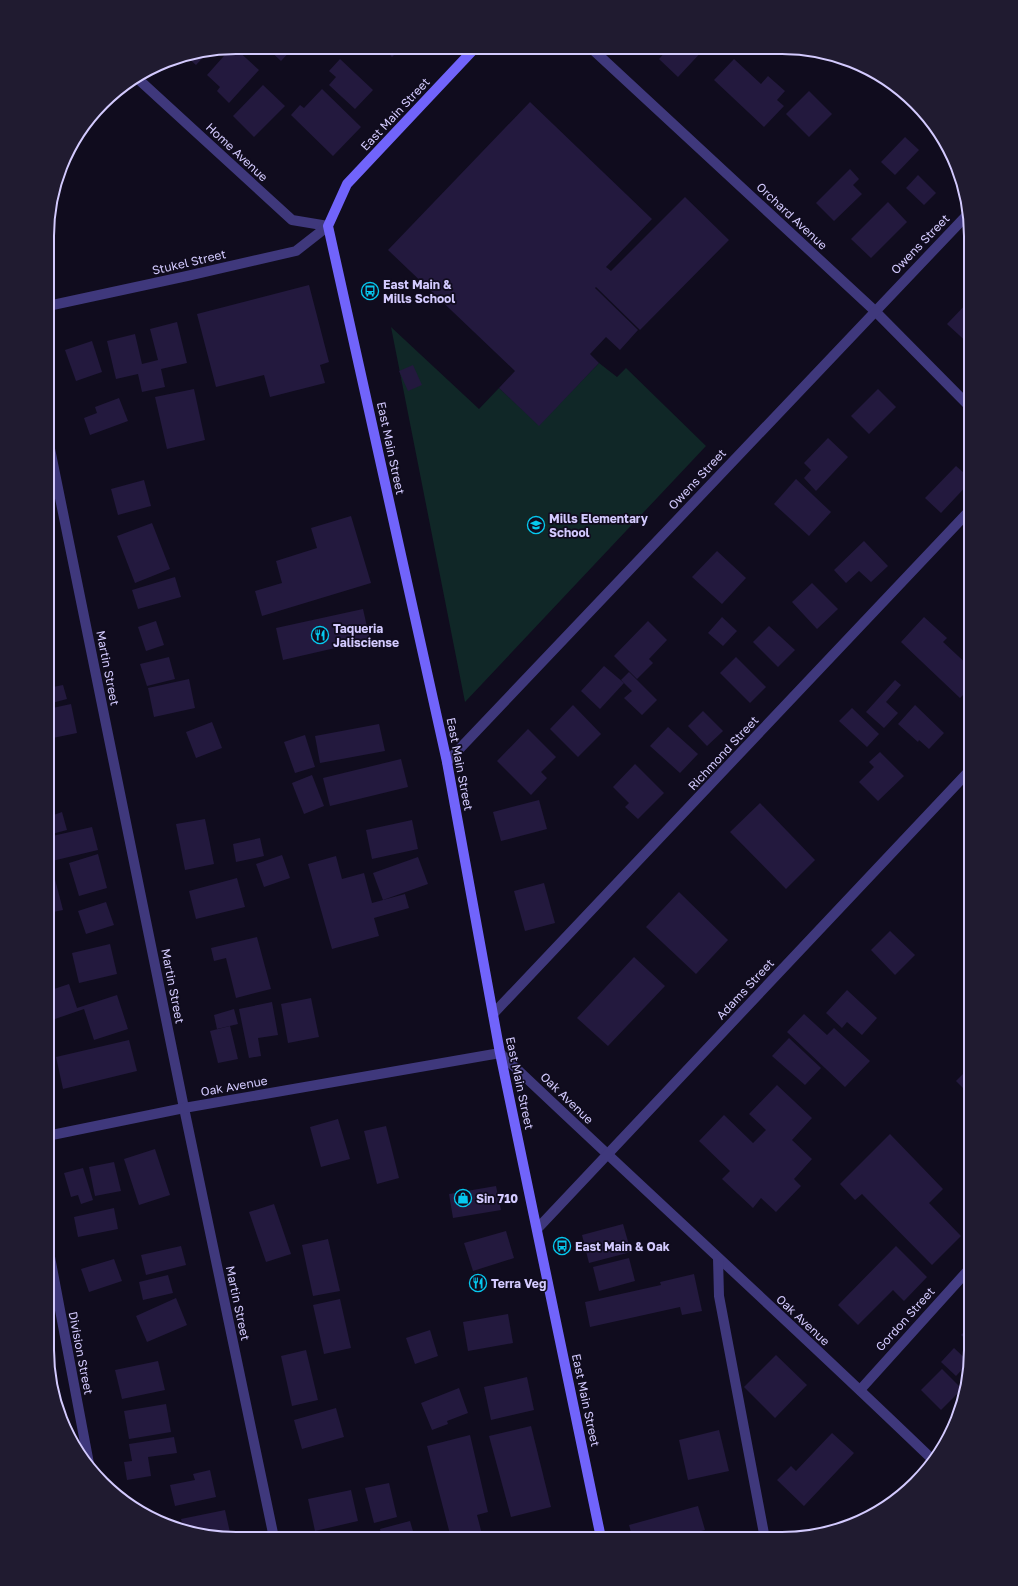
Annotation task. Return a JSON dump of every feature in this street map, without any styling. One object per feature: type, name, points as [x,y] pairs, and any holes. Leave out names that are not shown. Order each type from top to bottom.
[{"type":"street","name":"East Main Street","points":[[469,54],[347,184],[328,226],[447,762],[500,1053],[601,1532]]},
{"type":"street","name":"Orchard Avenue","points":[[597,54],[875,311],[964,401]]},
{"type":"street","name":"Home Avenue","points":[[140,81],[292,220],[328,226]]},
{"type":"street","name":"Owens Street","points":[[447,762],[963,219]]},
{"type":"street","name":"Stukel Street","points":[[54,305],[296,251],[328,226]]},
{"type":"street","name":"Martin Street","points":[[54,469],[184,1108],[273,1532]]},
{"type":"street","name":"Richmond Street","points":[[493,1014],[964,516]]},
{"type":"street","name":"Adams Street","points":[[538,1228],[964,776]]},
{"type":"street","name":"Oak Avenue","points":[[54,1135],[184,1108],[500,1053],[929,1456]]},
{"type":"street","points":[[718,1258],[719,1296],[764,1532]]},
{"type":"street","name":"Gordon Street","points":[[860,1390],[964,1275]]},
{"type":"street","name":"Division Street","points":[[54,1279],[87,1454]]},
{"type":"green space","points":[[391,327],[479,409],[499,388],[539,425],[599,363],[617,377],[626,368],[706,446],[465,702]]},
{"type":"building","points":[[226,54],[242,54],[259,70],[229,103],[217,91],[220,87],[207,75]]},
{"type":"building","points":[[274,54],[288,54],[281,61]]},
{"type":"building","points":[[664,54],[699,54],[678,77],[659,59]]},
{"type":"building","points":[[204,57],[196,65],[190,60]]},
{"type":"building","points":[[340,59],[373,90],[355,109],[329,85],[336,77],[329,71]]},
{"type":"building","points":[[734,59],[761,84],[768,76],[785,91],[777,100],[784,106],[764,127],[714,80]]},
{"type":"building","points":[[263,85],[285,106],[254,137],[233,116]]},
{"type":"building","points":[[322,89],[361,127],[333,156],[291,115],[300,105],[304,108]]},
{"type":"building","points":[[809,91],[832,114],[809,137],[786,114]]},
{"type":"building","points":[[530,102],[652,219],[606,267],[611,271],[685,197],[729,240],[640,330],[596,287],[595,288],[638,330],[620,350],[606,337],[590,354],[599,363],[539,426],[499,388],[515,371],[388,250]]},
{"type":"building","points":[[905,137],[919,150],[895,175],[881,162]]},
{"type":"building","points":[[850,169],[859,179],[853,185],[862,194],[834,221],[816,203]]},
{"type":"building","points":[[918,175],[936,193],[924,205],[906,188]]},
{"type":"building","points":[[888,202],[907,222],[871,258],[851,239]]},
{"type":"building","points":[[309,285],[329,362],[320,365],[325,383],[270,397],[264,375],[216,387],[197,314]]},
{"type":"building","points":[[964,306],[964,340],[947,324]]},
{"type":"building","points":[[177,322],[187,363],[161,369],[165,387],[142,392],[138,374],[116,379],[107,341],[135,334],[142,364],[158,360],[150,329]]},
{"type":"building","points":[[92,341],[102,372],[76,381],[65,350]]},
{"type":"building","points":[[413,365],[422,385],[408,391],[399,371]]},
{"type":"building","points":[[194,389],[205,440],[167,449],[155,397]]},
{"type":"building","points":[[878,389],[896,407],[869,434],[851,416]]},
{"type":"building","points":[[119,398],[128,421],[90,435],[84,418],[97,413],[95,407]]},
{"type":"building","points":[[828,438],[848,457],[816,491],[804,478],[811,470],[804,463]]},
{"type":"building","points":[[956,466],[964,473],[964,488],[941,513],[925,498]]},
{"type":"building","points":[[796,479],[831,512],[809,536],[774,504]]},
{"type":"building","points":[[144,480],[151,506],[118,515],[111,489]]},
{"type":"building","points":[[351,516],[371,583],[262,616],[255,591],[282,583],[276,561],[317,548],[311,528]]},
{"type":"building","points":[[152,523],[170,569],[135,583],[117,536]]},
{"type":"building","points":[[864,541],[888,566],[871,582],[859,571],[846,583],[834,570]]},
{"type":"building","points":[[717,551],[746,578],[722,604],[692,577]]},
{"type":"building","points":[[175,577],[181,597],[138,609],[132,590]]},
{"type":"building","points":[[812,583],[838,609],[817,629],[792,602]]},
{"type":"building","points":[[363,609],[370,640],[283,660],[276,628]]},
{"type":"building","points":[[722,617],[737,631],[723,646],[708,633]]},
{"type":"building","points":[[924,617],[947,638],[943,642],[964,662],[964,694],[960,698],[901,642]]},
{"type":"building","points":[[156,621],[164,645],[146,651],[138,627]]},
{"type":"building","points":[[648,621],[667,640],[649,659],[653,663],[637,679],[614,656]]},
{"type":"building","points":[[769,626],[795,650],[778,667],[753,642]]},
{"type":"building","points":[[169,657],[175,679],[147,686],[140,664]]},
{"type":"building","points":[[736,657],[766,687],[750,703],[720,673]]},
{"type":"building","points":[[604,666],[624,683],[600,709],[581,691]]},
{"type":"building","points":[[629,672],[657,700],[642,715],[624,698],[632,691],[621,680]]},
{"type":"building","points":[[189,679],[195,708],[154,717],[148,688]]},
{"type":"building","points":[[895,680],[901,685],[886,702],[898,713],[884,728],[866,712]]},
{"type":"building","points":[[63,685],[67,699],[54,702],[54,687]]},
{"type":"building","points":[[71,704],[77,733],[54,738],[54,708]]},
{"type":"building","points":[[573,705],[601,734],[578,757],[550,729]]},
{"type":"building","points":[[915,705],[944,733],[929,749],[919,740],[918,742],[898,724]]},
{"type":"building","points":[[852,708],[879,734],[867,747],[839,721]]},
{"type":"building","points":[[703,711],[723,731],[707,746],[688,726]]},
{"type":"building","points":[[212,722],[222,748],[196,758],[186,732]]},
{"type":"building","points":[[379,724],[385,751],[320,763],[315,736]]},
{"type":"building","points":[[668,727],[698,754],[680,773],[650,746]]},
{"type":"building","points":[[528,729],[556,757],[541,772],[547,778],[531,795],[497,761]]},
{"type":"building","points":[[305,735],[315,767],[295,773],[284,742]]},
{"type":"building","points":[[880,752],[904,776],[878,801],[859,782],[874,767],[869,762]]},
{"type":"building","points":[[401,759],[408,787],[330,806],[323,778]]},
{"type":"building","points":[[635,764],[664,793],[638,819],[625,807],[629,803],[613,787]]},
{"type":"building","points":[[312,775],[324,806],[304,814],[292,783]]},
{"type":"building","points":[[539,800],[547,829],[501,841],[493,812]]},
{"type":"building","points":[[760,803],[815,860],[786,889],[730,832]]},
{"type":"building","points":[[62,812],[67,830],[54,833],[54,815]]},
{"type":"building","points":[[205,819],[214,864],[185,870],[176,824]]},
{"type":"building","points":[[412,820],[418,849],[372,859],[366,830]]},
{"type":"building","points":[[92,827],[98,850],[54,861],[54,836]]},
{"type":"building","points":[[260,838],[264,856],[236,862],[233,844]]},
{"type":"building","points":[[98,854],[107,888],[79,896],[69,863]]},
{"type":"building","points":[[282,855],[290,878],[264,887],[256,864]]},
{"type":"building","points":[[336,856],[342,879],[364,873],[372,903],[405,894],[409,908],[374,918],[379,936],[332,949],[308,864]]},
{"type":"building","points":[[418,857],[428,884],[383,900],[373,873]]},
{"type":"building","points":[[54,876],[63,910],[54,912]]},
{"type":"building","points":[[237,878],[245,907],[196,919],[189,891]]},
{"type":"building","points":[[544,883],[555,923],[525,931],[514,891]]},
{"type":"building","points":[[679,892],[728,940],[696,974],[646,927]]},
{"type":"building","points":[[106,902],[114,925],[86,934],[78,911]]},
{"type":"building","points":[[890,931],[915,955],[895,975],[871,950]]},
{"type":"building","points":[[257,937],[271,989],[236,998],[226,958],[214,961],[211,948]]},
{"type":"building","points":[[110,944],[117,974],[79,983],[72,953]]},
{"type":"building","points":[[634,957],[665,986],[608,1046],[577,1018]]},
{"type":"building","points":[[69,984],[77,1008],[117,995],[128,1029],[94,1040],[84,1009],[55,1019],[54,989]]},
{"type":"building","points":[[847,990],[877,1018],[862,1035],[847,1022],[842,1028],[826,1013]]},
{"type":"building","points":[[311,998],[319,1037],[288,1043],[281,1004]]},
{"type":"building","points":[[272,1002],[278,1035],[258,1038],[261,1056],[249,1058],[239,1009]]},
{"type":"building","points":[[234,1009],[238,1024],[217,1029],[214,1015]]},
{"type":"building","points":[[804,1014],[827,1035],[834,1028],[870,1061],[845,1087],[787,1032]]},
{"type":"building","points":[[230,1026],[238,1059],[218,1063],[210,1031]]},
{"type":"building","points":[[789,1038],[821,1068],[805,1085],[772,1056]]},
{"type":"building","points":[[129,1040],[137,1071],[63,1089],[56,1057]]},
{"type":"building","points":[[964,1073],[964,1089],[956,1081]]},
{"type":"building","points":[[777,1085],[812,1118],[792,1140],[812,1159],[794,1179],[801,1186],[776,1212],[761,1198],[753,1208],[722,1179],[730,1171],[699,1141],[724,1115],[753,1143],[766,1130],[749,1114]]},
{"type":"building","points":[[338,1119],[350,1159],[321,1167],[310,1127]]},
{"type":"building","points":[[386,1126],[399,1178],[377,1184],[364,1131]]},
{"type":"building","points":[[890,1134],[943,1189],[929,1203],[961,1236],[932,1265],[862,1194],[855,1200],[840,1184]]},
{"type":"building","points":[[155,1149],[170,1195],[139,1205],[124,1159]]},
{"type":"building","points":[[114,1162],[121,1191],[95,1196],[89,1167]]},
{"type":"building","points":[[83,1168],[93,1200],[81,1204],[78,1195],[71,1197],[64,1173]]},
{"type":"building","points":[[496,1186],[501,1210],[453,1218],[449,1194]]},
{"type":"building","points":[[274,1204],[291,1254],[266,1262],[249,1212]]},
{"type":"building","points":[[114,1208],[118,1229],[78,1237],[74,1217]]},
{"type":"building","points":[[623,1224],[631,1252],[589,1263],[582,1235]]},
{"type":"building","points":[[506,1231],[514,1258],[473,1271],[464,1243]]},
{"type":"building","points":[[328,1239],[340,1291],[313,1296],[302,1245]]},
{"type":"building","points":[[181,1246],[186,1265],[146,1275],[141,1255]]},
{"type":"building","points":[[896,1246],[927,1277],[904,1301],[893,1290],[858,1325],[838,1305]]},
{"type":"building","points":[[629,1258],[635,1281],[599,1291],[593,1267]]},
{"type":"building","points":[[114,1259],[122,1281],[89,1292],[81,1269]]},
{"type":"building","points":[[694,1274],[702,1311],[682,1315],[680,1307],[590,1327],[585,1302],[661,1285],[660,1282]]},
{"type":"building","points":[[168,1275],[173,1293],[143,1300],[139,1282]]},
{"type":"building","points":[[176,1298],[187,1325],[147,1342],[136,1316]]},
{"type":"building","points":[[340,1299],[351,1348],[324,1354],[313,1305]]},
{"type":"building","points":[[508,1314],[513,1343],[468,1351],[463,1322]]},
{"type":"building","points":[[430,1330],[438,1356],[415,1364],[406,1338]]},
{"type":"building","points":[[954,1348],[964,1357],[963,1369],[956,1376],[941,1362]]},
{"type":"building","points":[[306,1350],[318,1400],[292,1406],[281,1356]]},
{"type":"building","points":[[776,1355],[807,1385],[775,1418],[744,1387]]},
{"type":"building","points":[[158,1361],[165,1390],[122,1399],[115,1370]]},
{"type":"building","points":[[942,1369],[961,1388],[960,1392],[941,1410],[921,1390]]},
{"type":"building","points":[[527,1377],[534,1410],[491,1420],[484,1387]]},
{"type":"building","points":[[459,1388],[468,1413],[447,1421],[448,1424],[432,1430],[421,1403]]},
{"type":"building","points":[[166,1404],[171,1432],[129,1439],[124,1411]]},
{"type":"building","points":[[336,1408],[344,1437],[302,1449],[294,1420]]},
{"type":"building","points":[[531,1426],[551,1507],[511,1517],[489,1436]]},
{"type":"building","points":[[719,1430],[729,1471],[688,1480],[679,1440]]},
{"type":"building","points":[[832,1433],[854,1453],[804,1506],[777,1480],[791,1466],[796,1471]]},
{"type":"building","points":[[470,1435],[488,1512],[477,1515],[481,1532],[449,1532],[427,1446]]},
{"type":"building","points":[[174,1437],[177,1453],[148,1457],[151,1476],[127,1480],[124,1462],[132,1461],[129,1444]]},
{"type":"building","points":[[210,1470],[216,1497],[175,1506],[170,1485],[195,1480],[193,1474]]},
{"type":"building","points":[[389,1483],[397,1517],[374,1523],[365,1488]]},
{"type":"building","points":[[351,1490],[358,1521],[315,1531],[308,1499]]},
{"type":"building","points":[[698,1506],[705,1530],[698,1532],[631,1532],[629,1525]]},
{"type":"building","points":[[225,1510],[230,1532],[200,1529],[182,1524],[181,1519]]},
{"type":"building","points":[[410,1521],[413,1532],[381,1532],[380,1529]]},
{"type":"place","name":"East Main & Mills School","points":[[370,291]]},
{"type":"place","name":"Mills Elementary School","points":[[536,525]]},
{"type":"place","name":"Taqueria Jalisciense","points":[[320,635]]},
{"type":"place","name":"Sin 710","points":[[463,1198]]},
{"type":"place","name":"East Main & Oak","points":[[562,1246]]},
{"type":"place","name":"Terra Veg","points":[[478,1283]]}]
